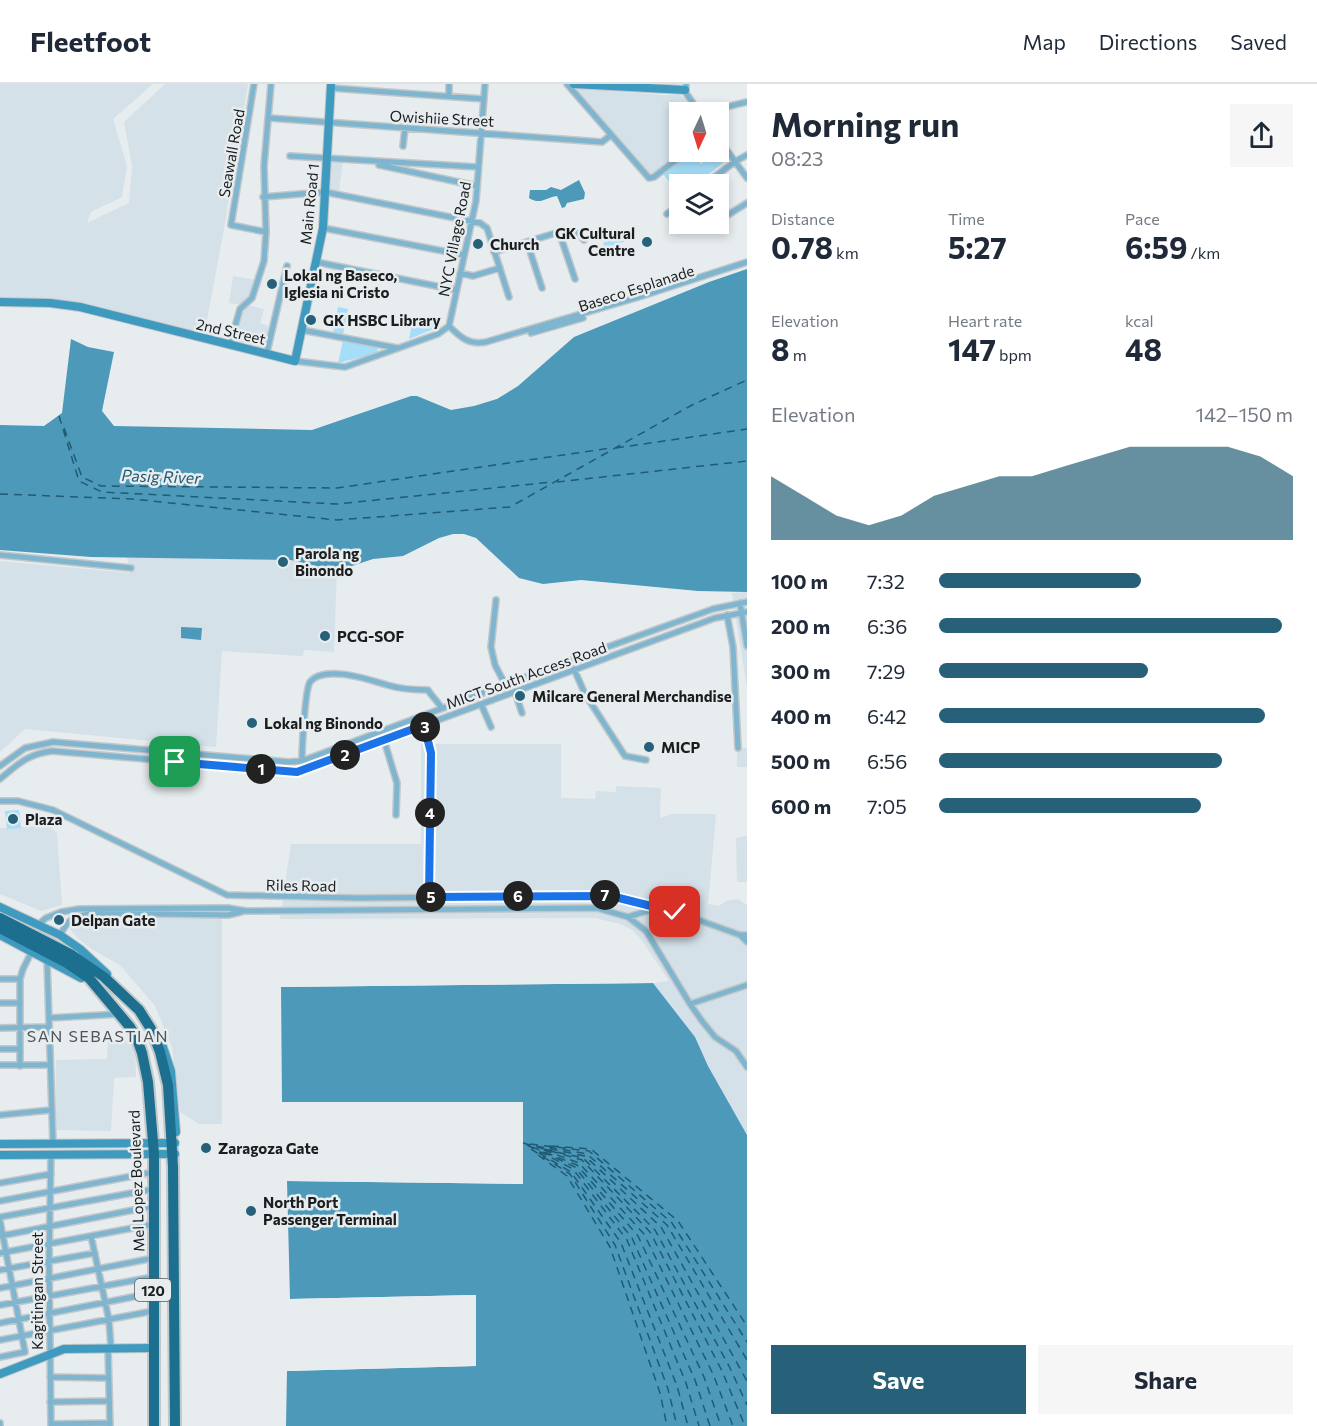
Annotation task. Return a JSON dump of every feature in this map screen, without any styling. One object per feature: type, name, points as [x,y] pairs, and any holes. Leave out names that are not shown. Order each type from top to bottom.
[{"type":"highway","name":"Mel Lopez Boulevard","points":[[0,918],[69,959],[120,1014],[137,1040],[145,1067],[154,1172],[153,1426]]},
{"type":"highway","name":"Mel Lopez Boulevard","points":[[0,928],[98,972],[139,1010],[151,1029],[160,1052],[168,1085],[174,1143],[175,1426]]},
{"type":"street","name":"Seawall Road","points":[[254,84],[231,225],[266,232]]},
{"type":"street","points":[[230,344],[240,309],[248,303],[256,290],[264,261],[266,232],[263,197],[264,166],[271,84]]},
{"type":"street","points":[[449,84],[449,96]]},
{"type":"street","name":"NYC Village Road","points":[[449,326],[477,186],[485,84]]},
{"type":"street","points":[[567,84],[649,178],[654,177],[673,162]]},
{"type":"street","points":[[574,84],[686,87],[694,102]]},
{"type":"street","points":[[331,86],[484,99]]},
{"type":"street","name":"Main Road 1","points":[[295,360],[323,228],[331,86]]},
{"type":"street","points":[[729,106],[747,102]]},
{"type":"street","name":"Owishiie Street","points":[[269,118],[602,142],[611,135]]},
{"type":"street","points":[[403,146],[405,128]]},
{"type":"street","points":[[729,152],[747,178]]},
{"type":"street","points":[[718,174],[747,155]]},
{"type":"street","points":[[290,156],[478,167]]},
{"type":"street","points":[[360,161],[477,186]]},
{"type":"street","points":[[263,197],[325,192],[480,223],[487,228],[509,297]]},
{"type":"street","points":[[729,214],[747,203]]},
{"type":"street","points":[[323,228],[464,255]]},
{"type":"street","points":[[494,252],[559,232],[578,233],[584,240]]},
{"type":"street","points":[[559,232],[575,279]]},
{"type":"street","points":[[527,242],[542,288]]},
{"type":"street","points":[[316,262],[456,290]]},
{"type":"street","points":[[449,326],[471,343],[486,342],[747,263]]},
{"type":"street","name":"Baseco Esplanade","points":[[531,333],[747,263]]},
{"type":"street","points":[[267,352],[287,266]]},
{"type":"street","points":[[460,273],[474,276],[500,268]]},
{"type":"street","name":"2nd Street","points":[[0,302],[50,303],[80,308],[295,360],[345,367],[438,334],[449,326]]},
{"type":"street","points":[[302,330],[399,348]]},
{"type":"street","points":[[0,555],[131,568]]},
{"type":"street","points":[[496,600],[491,647],[504,696]]},
{"type":"street","name":"MICT South Access Road","points":[[0,766],[26,748],[53,742],[289,762],[302,761],[614,644],[713,609],[747,602]]},
{"type":"street","points":[[740,603],[744,612],[747,646]]},
{"type":"street","name":"MICT South Access Road","points":[[0,778],[24,759],[38,753],[52,752],[297,772],[574,669],[727,615],[744,612]]},
{"type":"street","points":[[727,615],[733,647],[738,748]]},
{"type":"street","points":[[614,644],[618,654]]},
{"type":"street","points":[[574,669],[585,694],[625,756],[646,760]]},
{"type":"street","points":[[302,761],[305,699],[310,682],[319,676],[333,674],[377,680],[386,685],[409,689],[428,690],[438,700],[441,708]]},
{"type":"street","points":[[514,692],[522,713]]},
{"type":"street","points":[[481,704],[492,727]]},
{"type":"street","points":[[421,716],[431,753],[429,909]]},
{"type":"street","points":[[384,740],[397,783],[396,814]]},
{"type":"street","points":[[10,758],[16,766]]},
{"type":"street","name":"Riles Road","points":[[0,801],[27,803],[53,810],[227,895],[288,897],[591,895],[623,898],[747,935]]},
{"type":"street","points":[[618,913],[623,898]]},
{"type":"street","name":"Mel Lopez Boulevard","points":[[0,907],[60,935],[80,949],[143,1007],[154,1026],[171,1071],[174,1143]]},
{"type":"street","points":[[39,924],[46,918],[66,910],[96,907],[228,908],[246,911],[597,908],[618,913],[639,924],[653,941],[690,1004],[715,1037],[735,1051],[747,1067]]},
{"type":"street","points":[[628,917],[658,908]]},
{"type":"street","points":[[60,935],[69,920],[81,914],[228,915],[246,911]]},
{"type":"street","points":[[740,934],[747,942]]},
{"type":"street","name":"Mel Lopez Boulevard","points":[[0,935],[96,986]]},
{"type":"street","points":[[20,1066],[20,979],[22,969],[32,951]]},
{"type":"street","points":[[47,960],[52,1143]]},
{"type":"street","points":[[0,979],[20,979]]},
{"type":"street","points":[[690,1004],[747,985]]},
{"type":"street","points":[[0,1003],[20,1003]]},
{"type":"street","points":[[49,1018],[120,1014]]},
{"type":"street","points":[[0,1028],[49,1027]]},
{"type":"street","points":[[0,1048],[20,1049]]},
{"type":"street","points":[[0,1065],[49,1065]]},
{"type":"street","points":[[0,1115],[51,1110]]},
{"type":"street","points":[[0,1144],[52,1143],[153,1149],[174,1158]]},
{"type":"street","points":[[0,1155],[51,1155],[153,1149],[174,1143]]},
{"type":"street","name":"Kagitingan Street","points":[[51,1155],[49,1227],[51,1425]]},
{"type":"street","points":[[0,1201],[154,1172]]},
{"type":"street","points":[[0,1183],[51,1174]]},
{"type":"street","points":[[0,1357],[25,1352],[10,1268],[3,1252],[0,1219],[154,1189]]},
{"type":"street","points":[[1,1236],[154,1206]]},
{"type":"street","points":[[3,1252],[154,1224]]},
{"type":"street","points":[[51,1425],[110,1425],[109,1320],[91,1236]]},
{"type":"street","points":[[0,1270],[94,1253]]},
{"type":"street","points":[[0,1288],[154,1258]]},
{"type":"street","points":[[0,1305],[153,1277]]},
{"type":"street","points":[[0,1323],[153,1293]]},
{"type":"street","points":[[0,1340],[153,1311]]},
{"type":"street","points":[[0,1374],[64,1348],[153,1348]]},
{"type":"street","points":[[50,1377],[109,1378]]},
{"type":"street","points":[[50,1402],[109,1401]]},
{"type":"shaded area","points":[[0,84],[153,84],[113,119],[127,166],[122,197],[91,212],[87,223],[129,203],[132,166],[124,122],[165,84],[248,84],[204,335],[75,304],[0,299]]},
{"type":"shaded area","points":[[579,88],[681,95],[688,102],[669,102],[669,160],[652,175],[578,91]]},
{"type":"shaded area","points":[[331,161],[343,161],[339,191],[329,190]]},
{"type":"shaded area","points":[[678,162],[699,162],[701,164],[724,162],[709,174],[669,174],[669,182],[663,174]]},
{"type":"shaded area","points":[[627,234],[629,240],[605,248],[603,243]]},
{"type":"shaded area","points":[[233,276],[257,280],[251,295],[243,305],[229,303]]},
{"type":"shaded area","points":[[248,305],[264,309],[260,323],[271,327],[266,351],[232,341],[240,314]]},
{"type":"shaded area","points":[[338,307],[348,309],[343,335],[333,333]]},
{"type":"shaded area","points":[[413,320],[441,326],[409,339]]},
{"type":"shaded area","points":[[343,341],[378,347],[377,353],[338,363]]},
{"type":"shaded area","points":[[127,557],[291,560],[337,571],[334,652],[304,650],[303,656],[300,656],[222,651],[216,747],[25,729],[0,752],[0,561],[130,573]]},
{"type":"shaded area","points":[[747,592],[747,688],[732,593]]},
{"type":"shaded area","points":[[421,744],[561,744],[561,798],[595,799],[596,791],[616,792],[616,786],[661,788],[660,818],[672,814],[716,814],[708,904],[719,906],[726,901],[738,899],[747,905],[747,1135],[708,1066],[695,1037],[653,983],[669,981],[641,939],[632,930],[620,924],[595,918],[280,919],[291,844],[421,844]]},
{"type":"shaded area","points":[[737,748],[747,748],[747,767],[737,767]]},
{"type":"shaded area","name":"Plaza","points":[[19,810],[21,828],[7,829],[5,811]]},
{"type":"shaded area","points":[[49,826],[57,833],[62,905],[41,911],[0,894],[0,828]]},
{"type":"shaded area","points":[[747,836],[747,882],[737,882],[736,838]]},
{"type":"shaded area","points":[[88,917],[222,918],[222,1124],[199,1124],[180,1112],[172,1047],[155,1006],[120,965],[93,950],[77,938],[70,929],[74,920]]},
{"type":"shaded area","points":[[135,1041],[136,1077],[114,1078],[111,1131],[55,1130],[56,1060],[107,1059],[108,1042]]},
{"type":"water","points":[[579,180],[585,193],[584,199],[567,203],[565,207],[562,208],[557,196],[540,201],[529,198],[530,190],[546,190],[551,187],[561,190]]},
{"type":"water","name":"Pasig River","points":[[747,269],[747,592],[698,591],[581,580],[543,584],[519,578],[476,538],[464,534],[439,538],[403,556],[373,559],[337,571],[291,560],[91,557],[0,550],[0,425],[44,426],[62,413],[71,339],[88,347],[114,352],[102,411],[114,426],[312,430],[411,396],[417,396],[451,410],[497,399],[518,386],[574,337],[709,282]]},
{"type":"water","points":[[181,627],[202,628],[201,640],[181,638]]},
{"type":"water","points":[[653,983],[695,1037],[708,1066],[747,1135],[747,1426],[286,1426],[287,1371],[476,1366],[475,1295],[290,1299],[287,1181],[522,1184],[523,1103],[282,1102],[281,987]]},
{"type":"pier","points":[[653,980],[657,983],[281,987],[280,984]]},
{"type":"pier","points":[[282,1102],[523,1102],[523,1184],[287,1181],[287,1178],[520,1181],[520,1105],[282,1105]]},
{"type":"pier","points":[[476,1295],[476,1366],[287,1371],[287,1368],[473,1363],[473,1298],[290,1302],[290,1299]]},
{"type":"ferry route","points":[[0,494],[132,499],[337,520],[510,507],[692,405],[747,380]]},
{"type":"ferry route","points":[[59,416],[79,481],[102,492],[337,504],[552,482]]},
{"type":"ferry route","points":[[64,428],[82,477],[101,486],[337,488],[611,448]]},
{"type":"ferry route","points":[[616,448],[747,429]]},
{"type":"ferry route","points":[[557,482],[747,461]]},
{"type":"ferry route","points":[[523,1143],[582,1160],[650,1232],[722,1371],[745,1426]]},
{"type":"ferry route","points":[[530,1144],[589,1151],[672,1223],[747,1342]]},
{"type":"ferry route","points":[[527,1145],[573,1169],[627,1240],[686,1383],[699,1426]]},
{"type":"ferry route","points":[[536,1146],[585,1156],[661,1227],[747,1381]]},
{"type":"ferry route","points":[[551,1146],[591,1149],[678,1221],[747,1326]]},
{"type":"ferry route","points":[[532,1147],[577,1165],[638,1236],[704,1377],[721,1426]]},
{"type":"ferry route","points":[[549,1147],[587,1154],[667,1225],[747,1360]]},
{"type":"ferry route","points":[[531,1149],[570,1174],[615,1245],[668,1389],[677,1426]]},
{"type":"ferry route","points":[[544,1149],[583,1158],[655,1230],[730,1368],[747,1405]]},
{"type":"ferry route","points":[[544,1150],[579,1163],[644,1234],[713,1374],[733,1426]]},
{"type":"ferry route","points":[[543,1152],[575,1167],[632,1238],[695,1380],[710,1426]]},
{"type":"ferry route","points":[[539,1153],[571,1172],[621,1243],[677,1386],[688,1426]]},
{"type":"ferry route","points":[[538,1155],[567,1176],[610,1247],[660,1393],[667,1426]]},
{"type":"place","name":"GK Cultural Centre","points":[[647,242]]},
{"type":"place","name":"Church","points":[[478,244]]},
{"type":"place","name":"Lokal ng Baseco, Iglesia ni Cristo","points":[[272,284]]},
{"type":"place","name":"GK HSBC Library","points":[[311,320]]},
{"type":"place","name":"Parola ng Binondo","points":[[283,562]]},
{"type":"place","name":"PCG-SOF","points":[[325,636]]},
{"type":"place","name":"Milcare General Merchandise","points":[[520,696]]},
{"type":"place","name":"Lokal ng Binondo","points":[[252,723]]},
{"type":"place","name":"MICP","points":[[649,747]]},
{"type":"place","name":"Plaza","points":[[13,819]]},
{"type":"place","name":"Delpan Gate","points":[[59,920]]},
{"type":"place","name":"Zaragoza Gate","points":[[206,1148]]},
{"type":"place","name":"North Port Passenger Terminal","points":[[251,1211]]},
{"type":"district","name":"SAN SEBASTIAN","points":[[98,1035]]},
{"type":"route","points":[[175,762],[297,772],[424,725],[431,753],[429,897],[611,896],[675,912]]}]
